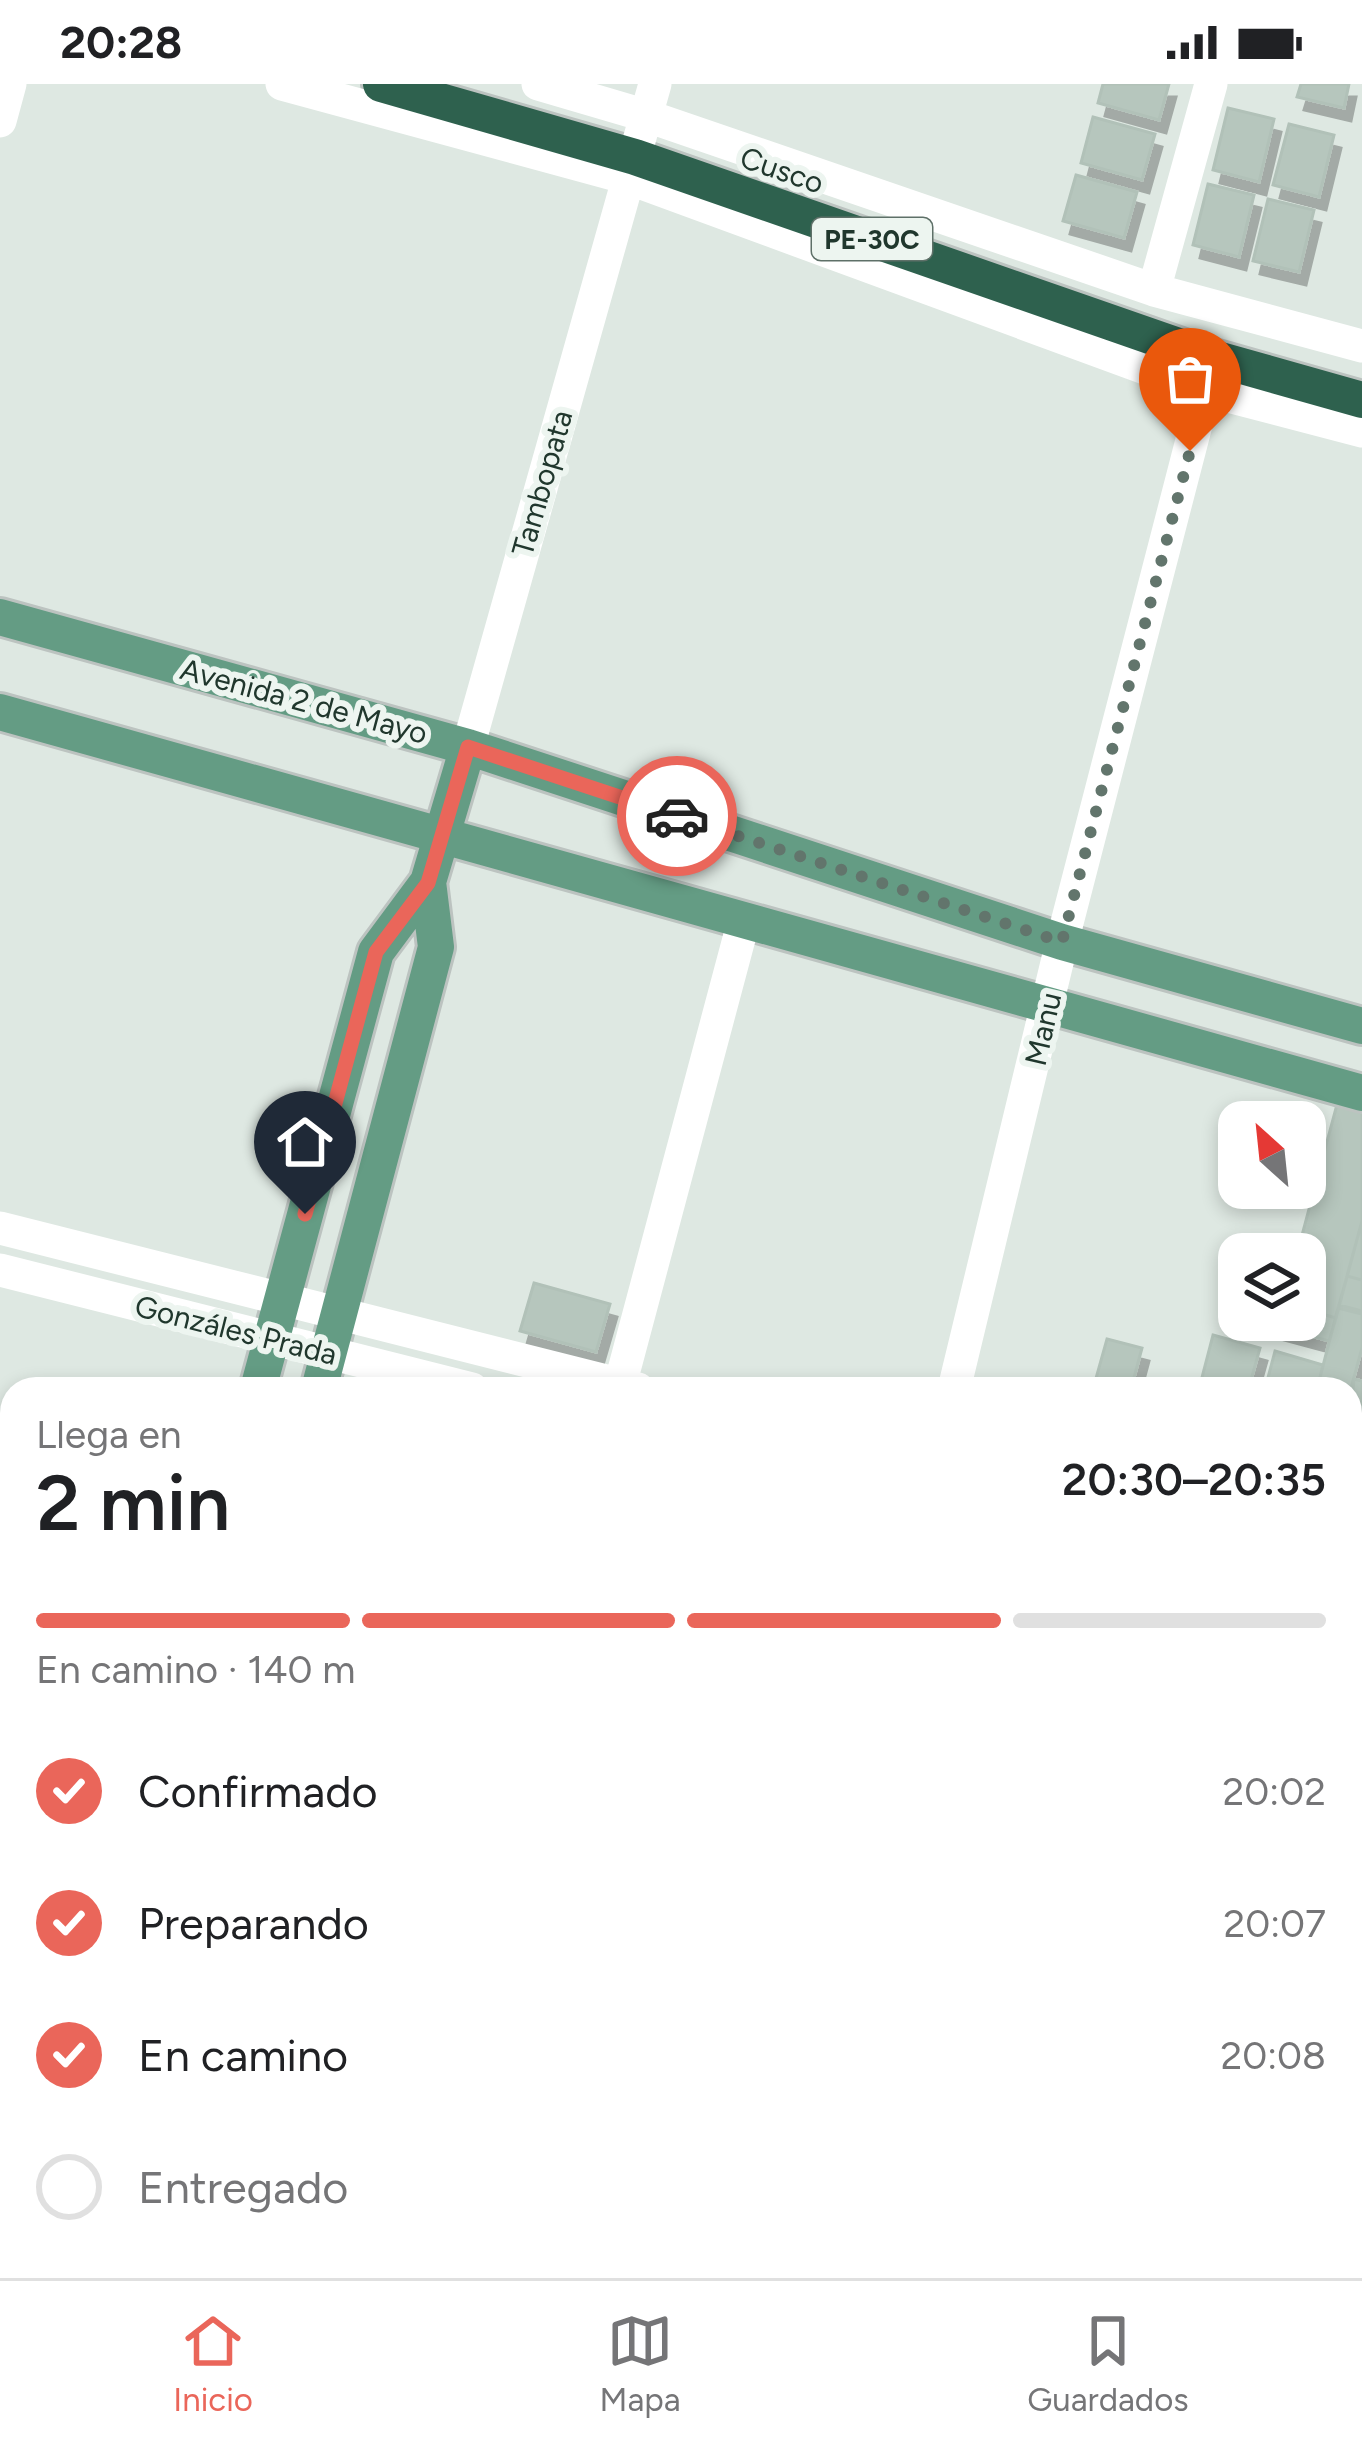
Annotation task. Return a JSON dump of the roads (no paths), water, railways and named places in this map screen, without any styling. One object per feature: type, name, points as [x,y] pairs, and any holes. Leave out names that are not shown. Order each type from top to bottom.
[{"type":"highway","name":"Cusco","points":[[381,84],[641,135],[1210,357],[1362,400]]},
{"type":"highway","name":"Cusco","points":[[450,84],[641,135],[1192,327],[1362,379]]},
{"type":"main road","name":"Avenida 2 de Mayo","points":[[0,617],[468,747],[1062,942],[1362,1026]]},
{"type":"main road","points":[[0,712],[1362,1094]]},
{"type":"main road","name":"Tambopata","points":[[261,1377],[376,952],[428,883],[468,747]]},
{"type":"main road","name":"Tambopata","points":[[322,1377],[436,947],[428,883]]},
{"type":"street","points":[[0,121],[10,84]]},
{"type":"street","points":[[282,84],[641,135],[1154,290],[1362,346]]},
{"type":"street","points":[[538,84],[1204,390],[1362,431]]},
{"type":"street","points":[[1154,290],[1211,84]]},
{"type":"street","name":"Tambopata","points":[[468,747],[641,135]]},
{"type":"street","name":"Manu","points":[[957,1377],[1062,942],[1204,390]]},
{"type":"street","points":[[629,1377],[744,920]]},
{"type":"street","points":[[0,1228],[582,1377]]},
{"type":"street","name":"Gonzáles Prada","points":[[0,1270],[424,1377]]}]
